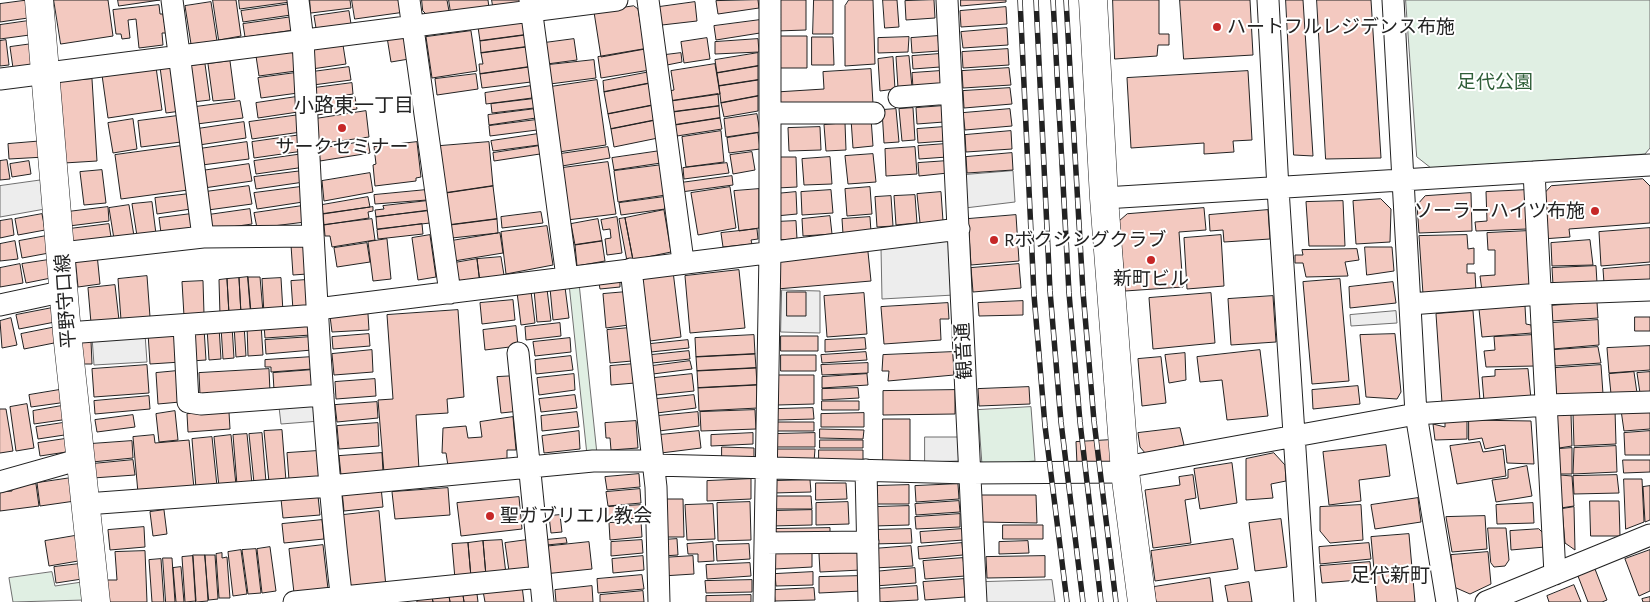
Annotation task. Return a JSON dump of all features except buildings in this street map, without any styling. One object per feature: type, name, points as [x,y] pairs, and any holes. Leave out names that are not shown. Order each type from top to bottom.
[{"type":"main road","name":"平野守口線","points":[[39,0],[47,74],[67,333],[96,602]]},
{"type":"main road","points":[[1093,0],[1104,198],[1125,469],[1142,602]]},
{"type":"street","points":[[172,0],[178,58],[203,237]]},
{"type":"street","points":[[298,0],[303,41],[323,395],[342,600]]},
{"type":"street","points":[[409,0],[450,293]]},
{"type":"street","points":[[0,79],[178,58],[412,26],[531,5],[617,0]]},
{"type":"street","points":[[648,0],[683,262]]},
{"type":"street","points":[[764,602],[770,252],[770,0]]},
{"type":"street","name":"観音通","points":[[946,0],[959,229],[976,602]]},
{"type":"street","points":[[1268,0],[1278,189],[1305,602]]},
{"type":"street","points":[[1393,0],[1416,414],[1447,602]]},
{"type":"street","points":[[531,5],[567,277]]},
{"type":"street","points":[[899,97],[951,93]]},
{"type":"street","points":[[770,114],[874,113]]},
{"type":"street","points":[[1104,198],[1650,166]]},
{"type":"street","points":[[1534,172],[1555,574]]},
{"type":"street","points":[[67,333],[318,312],[630,268],[959,229]]},
{"type":"street","points":[[62,253],[203,237],[313,236]]},
{"type":"street","points":[[630,268],[653,463],[659,602]]},
{"type":"street","points":[[1410,304],[1541,294],[1650,290]]},
{"type":"street","points":[[0,304],[65,291]]},
{"type":"street","points":[[184,324],[188,402],[201,404],[323,395]]},
{"type":"street","points":[[518,353],[543,602]]},
{"type":"street","points":[[86,504],[330,486],[593,462],[970,473],[1125,469],[1416,414],[1547,405],[1650,402]]},
{"type":"street","points":[[0,482],[81,459]]},
{"type":"street","points":[[866,470],[869,602]]},
{"type":"street","points":[[1486,602],[1650,535]]},
{"type":"street","points":[[764,543],[868,542]]},
{"type":"street","points":[[294,602],[342,600],[540,577]]},
{"type":"green space","name":"足代公園","points":[[1406,0],[1650,0],[1650,148],[1645,154],[1431,168],[1417,157]]},
{"type":"green space","points":[[579,283],[597,454],[587,455],[569,284]]},
{"type":"green space","points":[[1031,407],[1035,461],[982,465],[978,410]]},
{"type":"green space","points":[[52,572],[55,586],[82,582],[85,600],[13,602],[9,578]]},
{"type":"shaded area","points":[[1013,171],[1015,202],[965,208],[964,175]]},
{"type":"shaded area","points":[[43,180],[45,209],[0,217],[0,186]]},
{"type":"shaded area","points":[[952,240],[954,295],[882,299],[881,248]]},
{"type":"shaded area","points":[[782,290],[820,291],[820,333],[781,332]]},
{"type":"shaded area","points":[[1396,311],[1397,323],[1351,326],[1350,315]]},
{"type":"shaded area","points":[[145,334],[147,362],[94,365],[92,337]]},
{"type":"shaded area","points":[[318,403],[320,421],[281,424],[279,407]]},
{"type":"shaded area","points":[[925,437],[959,437],[959,461],[925,462]]},
{"type":"shaded area","points":[[1052,580],[1055,602],[986,602],[984,582]]},
{"type":"railway","points":[[1020,0],[1034,295],[1045,426],[1067,602]]},
{"type":"railway","points":[[1036,0],[1050,291],[1061,422],[1083,602]]},
{"type":"railway","points":[[1053,0],[1069,293],[1080,422],[1101,602]]},
{"type":"railway","points":[[1066,0],[1083,292],[1094,421],[1116,602]]},
{"type":"place","name":"ハートフルレジデンス布施","points":[[1217,27]]},
{"type":"place","name":"サークセミナー","points":[[342,128]]},
{"type":"place","name":"ソーラーハイツ布施","points":[[1595,211]]},
{"type":"place","name":"Rボクシングクラブ","points":[[994,240]]},
{"type":"place","name":"新町ビル","points":[[1151,260]]},
{"type":"place","name":"聖ガブリエル教会","points":[[490,516]]},
{"type":"district","name":"小路東一丁目","points":[[354,106]]},
{"type":"district","name":"足代新町","points":[[1390,576]]}]
